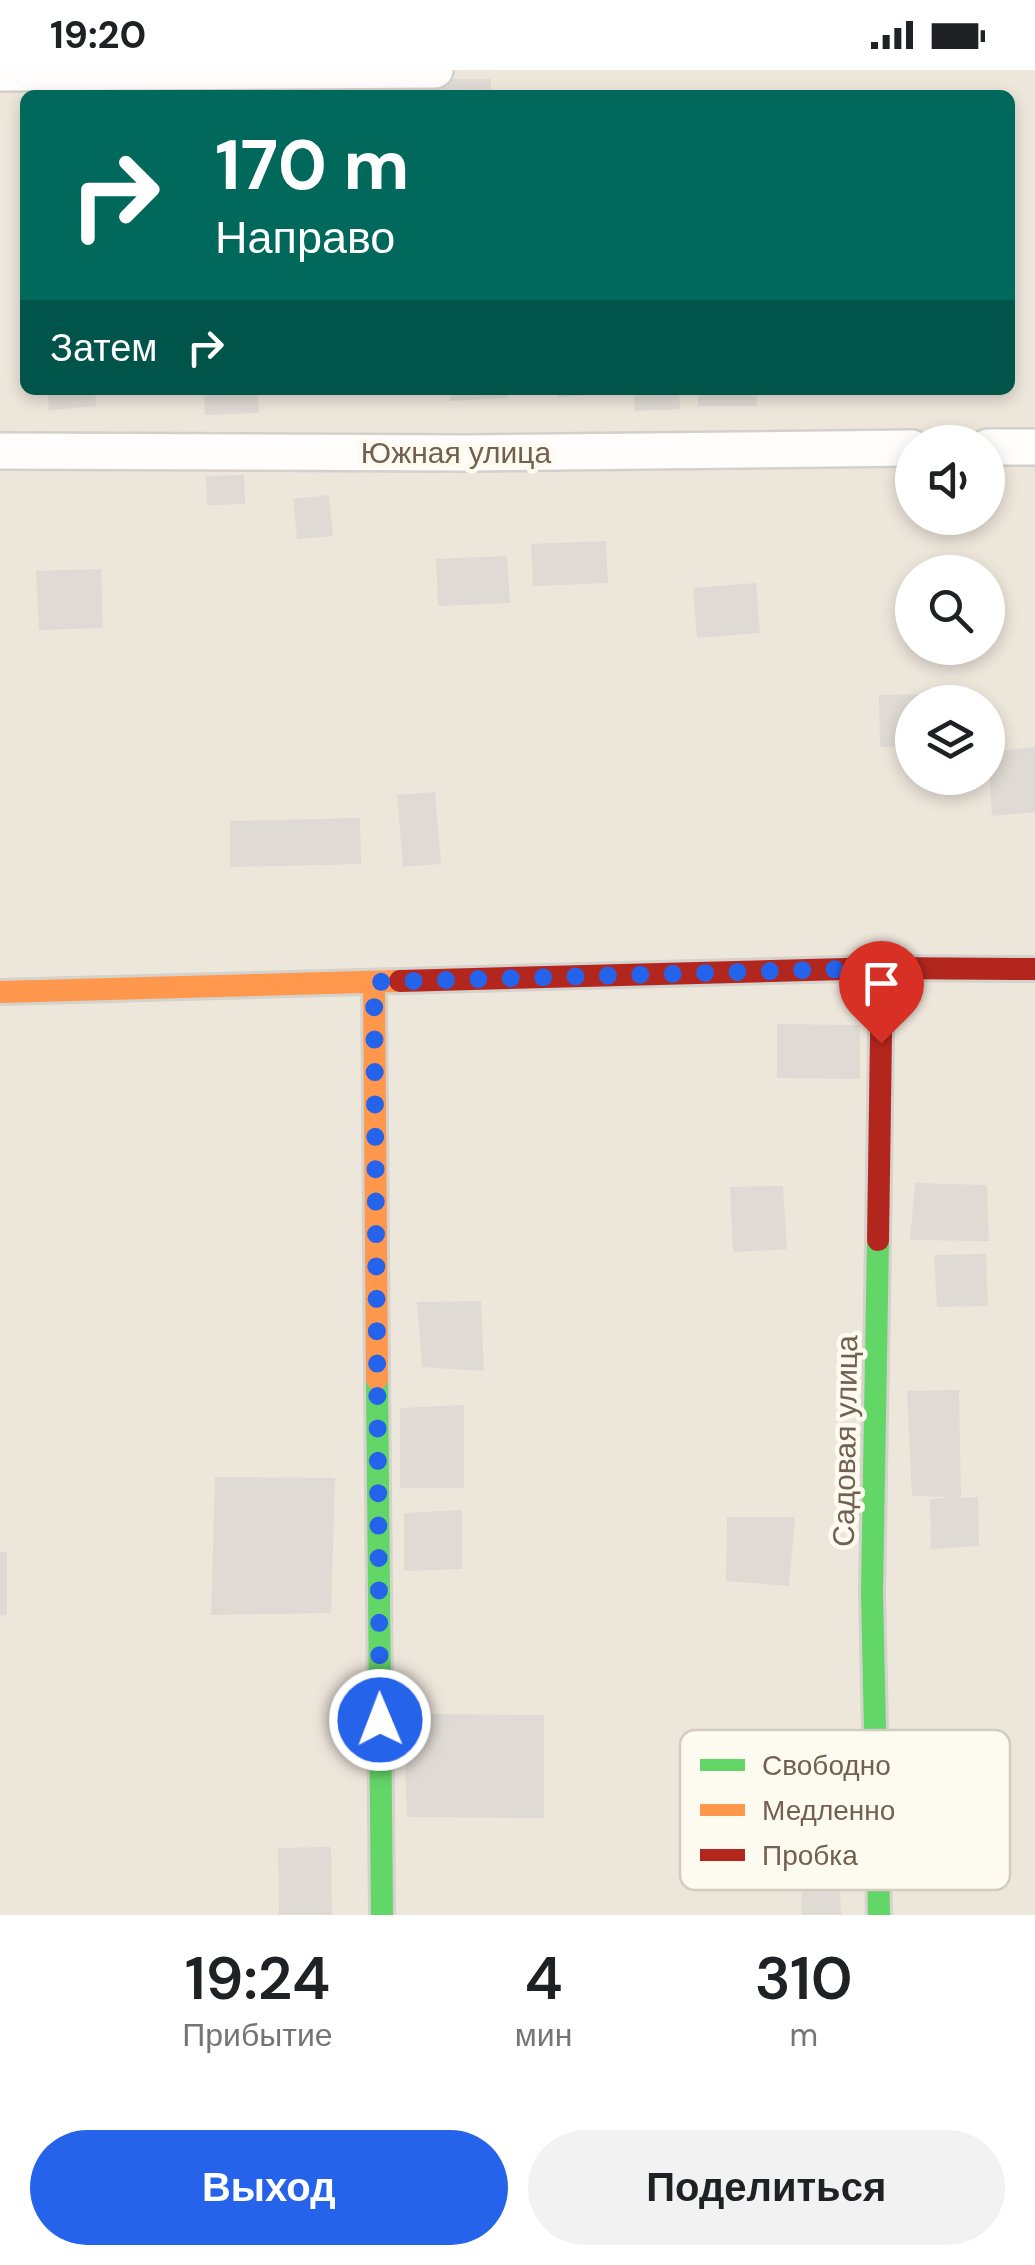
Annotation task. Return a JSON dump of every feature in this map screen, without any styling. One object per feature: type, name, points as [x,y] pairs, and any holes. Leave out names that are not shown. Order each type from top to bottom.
[{"type":"street","points":[[0,72],[436,70]]},
{"type":"street","points":[[1005,447],[1035,447]]},
{"type":"street","name":"Южная улица","points":[[0,451],[895,448]]},
{"type":"street","points":[[0,992],[882,968],[1035,969]]},
{"type":"street","name":"Садовая улица","points":[[875,1730],[872,1592],[882,968]]},
{"type":"street","points":[[374,982],[382,1915]]},
{"type":"street","name":"Садовая улица","points":[[878,1890],[878,1915]]},
{"type":"shaded area","points":[[0,70],[1035,70],[1035,1915],[0,1915]]},
{"type":"building","points":[[427,79],[491,79],[491,90],[427,90]]},
{"type":"building","points":[[48,395],[95,395],[96,406],[49,410]]},
{"type":"building","points":[[204,395],[258,395],[259,413],[205,415]]},
{"type":"building","points":[[450,395],[508,395],[508,398],[450,401]]},
{"type":"building","points":[[634,395],[679,395],[680,409],[635,411]]},
{"type":"building","points":[[698,395],[757,395],[757,406],[698,406]]},
{"type":"building","points":[[244,475],[245,504],[207,505],[206,476]]},
{"type":"building","points":[[329,495],[333,536],[297,539],[293,499]]},
{"type":"building","points":[[606,541],[608,583],[533,586],[531,544]]},
{"type":"building","points":[[507,556],[510,603],[438,606],[436,559]]},
{"type":"building","points":[[101,569],[103,628],[39,630],[36,571]]},
{"type":"building","points":[[756,583],[760,633],[697,638],[693,588]]},
{"type":"building","points":[[879,695],[895,695],[895,747],[880,747]]},
{"type":"building","points":[[1035,747],[1035,812],[992,816],[991,795],[1005,795],[1005,750]]},
{"type":"building","points":[[435,792],[441,864],[403,867],[397,795]]},
{"type":"building","points":[[360,818],[361,864],[230,867],[230,821]]},
{"type":"building","points":[[777,1024],[860,1025],[860,1079],[777,1078]]},
{"type":"building","points":[[915,1183],[987,1185],[989,1241],[910,1240]]},
{"type":"building","points":[[783,1186],[787,1249],[733,1252],[730,1187]]},
{"type":"building","points":[[986,1254],[988,1306],[937,1307],[934,1255]]},
{"type":"building","points":[[481,1301],[484,1371],[422,1367],[417,1302]]},
{"type":"building","points":[[959,1390],[961,1498],[978,1497],[979,1546],[931,1549],[930,1499],[951,1497],[912,1496],[907,1391]]},
{"type":"building","points":[[464,1405],[464,1488],[400,1488],[400,1408]]},
{"type":"building","points":[[215,1477],[335,1478],[331,1613],[211,1615]]},
{"type":"building","points":[[462,1510],[462,1569],[404,1571],[404,1513]]},
{"type":"building","points":[[727,1517],[795,1517],[789,1586],[726,1581]]},
{"type":"building","points":[[0,1552],[7,1552],[7,1615],[0,1616]]},
{"type":"building","points":[[403,1714],[544,1715],[544,1818],[407,1817]]},
{"type":"building","points":[[331,1847],[332,1915],[279,1915],[278,1848]]},
{"type":"building","points":[[802,1890],[840,1890],[841,1915],[801,1915]]},
{"type":"traffic: fast","points":[[875,1730],[872,1592],[878,1240]]},
{"type":"traffic: fast","points":[[377,1379],[382,1915]]},
{"type":"traffic: fast","points":[[878,1890],[879,1915]]},
{"type":"traffic: slow","points":[[0,992],[400,981]]},
{"type":"traffic: slow","points":[[374,982],[377,1379]]},
{"type":"traffic: jam","points":[[400,981],[882,968],[1035,969]]},
{"type":"traffic: jam","points":[[878,1240],[882,968]]},
{"type":"route","points":[[380,1720],[374,982],[882,968],[881,1043]]}]
